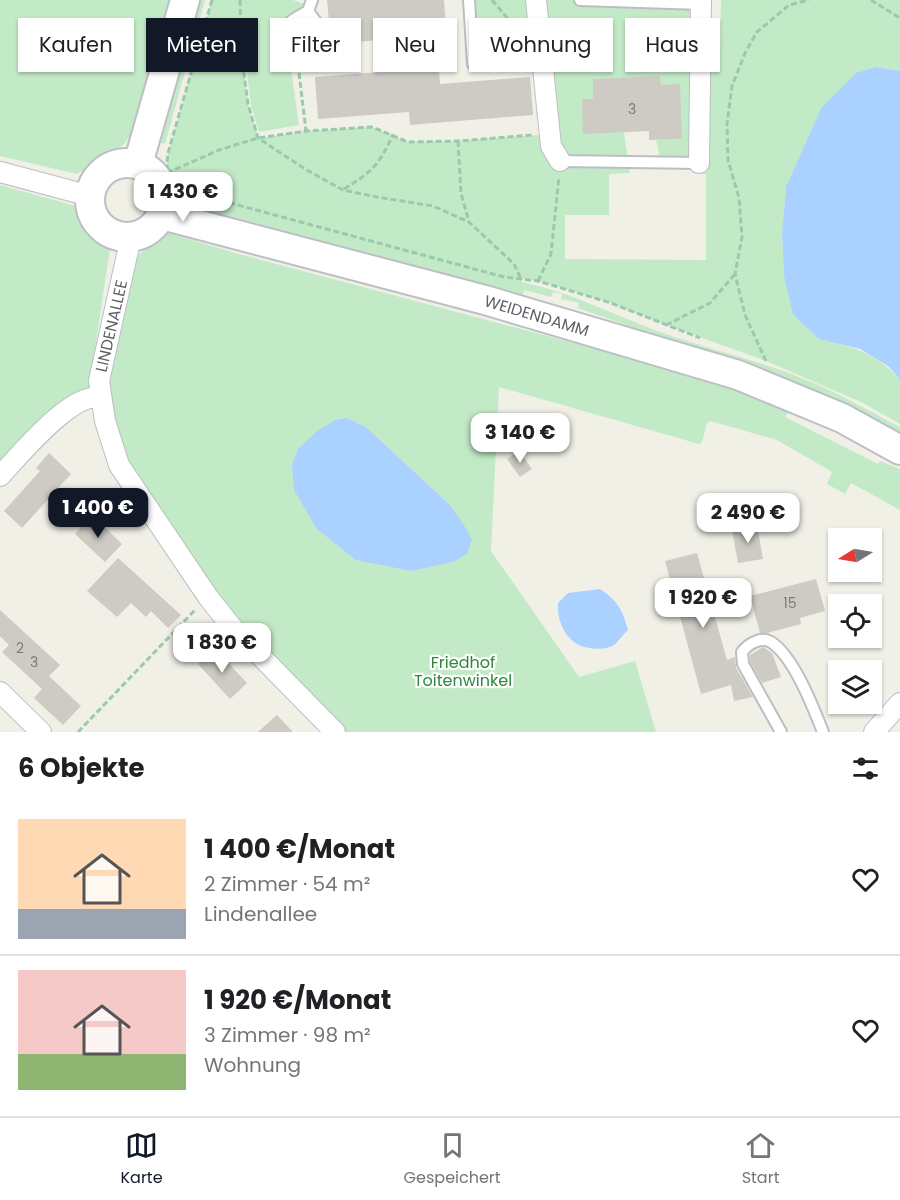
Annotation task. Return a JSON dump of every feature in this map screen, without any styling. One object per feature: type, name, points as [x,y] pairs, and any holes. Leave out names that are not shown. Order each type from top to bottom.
[{"type":"street","points":[[138,164],[185,0]]},
{"type":"street","points":[[536,0],[538,18]]},
{"type":"street","points":[[699,163],[701,2]]},
{"type":"street","points":[[544,72],[551,146],[560,161]]},
{"type":"street","points":[[127,162],[138,164],[153,173],[163,188],[162,215],[144,234],[131,237],[112,235],[97,223],[93,215],[90,196],[92,185],[106,169],[116,164],[127,162]]},
{"type":"street","points":[[0,172],[90,196]]},
{"type":"street","name":"WEIDENDAMM","points":[[162,215],[485,300],[738,375],[842,418],[900,450]]},
{"type":"street","name":"LINDENALLEE","points":[[131,237],[99,381],[100,398],[111,445],[120,465],[208,597],[231,626],[335,732]]},
{"type":"street","points":[[0,476],[55,418],[94,396],[100,398]]},
{"type":"street","points":[[0,692],[41,732]]},
{"type":"street","points":[[874,732],[900,703]]},
{"type":"lane","points":[[469,0],[470,18]]},
{"type":"lane","points":[[580,0],[701,2]]},
{"type":"lane","points":[[295,18],[310,5]]},
{"type":"lane","points":[[560,161],[699,163]]},
{"type":"lane","points":[[781,732],[743,664],[742,652],[747,646],[760,640],[771,642],[785,657],[806,691],[823,732]]},
{"type":"path","points":[[212,0],[168,153],[167,173],[219,150],[258,138],[306,131],[372,127],[408,142],[538,135]]},
{"type":"path","points":[[240,0],[242,59],[248,104],[258,138],[305,169],[343,190],[376,198],[433,206],[469,222],[514,264],[521,279]]},
{"type":"path","points":[[492,0],[507,18]]},
{"type":"path","points":[[789,5],[790,0]]},
{"type":"path","points":[[766,361],[745,315],[735,274],[742,237],[739,198],[728,160],[727,124],[732,86],[745,53],[757,32],[789,5],[809,0]]},
{"type":"path","points":[[871,0],[900,18]]},
{"type":"path","points":[[299,72],[306,131]]},
{"type":"path","points":[[343,190],[364,177],[382,159],[393,134]]},
{"type":"path","points":[[458,141],[461,193],[469,222]]},
{"type":"path","points":[[538,281],[551,254],[560,161]]},
{"type":"path","points":[[666,325],[710,303],[735,274]]},
{"type":"path","points":[[78,732],[208,597]]},
{"type":"green space","points":[[0,0],[172,0],[167,18],[146,18],[146,72],[152,72],[137,126],[124,144],[77,174],[0,156]]},
{"type":"green space","points":[[194,0],[205,0],[200,18],[189,18]]},
{"type":"green space","points":[[212,0],[293,0],[307,5],[297,18],[270,18],[270,72],[292,72],[299,125],[259,132],[251,105],[247,72],[258,72],[258,18],[207,18]]},
{"type":"green space","points":[[469,0],[581,0],[701,4],[701,18],[625,18],[625,72],[720,72],[721,0],[900,0],[900,71],[876,67],[786,187],[782,233],[784,276],[819,339],[872,356],[900,379],[900,424],[863,403],[766,361],[611,303],[538,281],[521,279],[522,282],[573,297],[674,337],[769,366],[818,385],[900,427],[900,441],[637,329],[578,308],[579,303],[561,299],[562,294],[553,292],[551,297],[524,290],[523,295],[437,277],[176,204],[172,200],[175,188],[170,180],[167,163],[191,72],[244,72],[248,104],[259,138],[306,131],[372,127],[408,142],[538,135],[541,140],[543,72],[613,72],[613,18],[470,18]],"holes":[[[660,77],[682,139],[656,140],[661,162],[699,163],[699,174],[706,174],[706,260],[565,259],[565,215],[609,215],[609,174],[630,173],[624,132],[593,99],[593,79]]]},
{"type":"green space","points":[[174,72],[185,72],[165,144],[154,141]]},
{"type":"green space","points":[[0,185],[83,208],[107,240],[110,248],[91,376],[94,396],[0,476]]},
{"type":"green space","name":"Friedhof Toitenwinkel","points":[[165,232],[735,388],[788,412],[785,417],[878,464],[880,461],[900,469],[900,510],[851,483],[845,494],[827,484],[832,472],[777,440],[710,421],[707,423],[702,442],[699,444],[499,387],[491,551],[579,677],[635,661],[656,732],[335,732],[277,675],[119,465],[100,398],[127,253],[138,255]],"holes":[[[347,418],[366,427],[450,505],[467,554],[453,562],[412,571]]]},
{"type":"water","points":[[876,67],[900,71],[900,379],[888,366],[860,349],[819,339],[793,314],[784,276],[782,233],[786,187],[822,107],[856,73]]},
{"type":"water","points":[[347,418],[366,427],[450,505],[472,540],[467,554],[453,562],[412,571],[356,560],[317,529],[294,490],[292,465],[298,449],[317,431],[335,420]]},
{"type":"water","points":[[600,589],[618,606],[628,630],[617,643],[611,646],[600,649],[588,648],[574,642],[566,634],[559,619],[558,603],[568,593]]},
{"type":"building","points":[[327,0],[444,0],[445,18],[373,18],[373,40],[361,42],[361,18],[329,18]]},
{"type":"building","points":[[380,72],[439,72],[440,84],[530,77],[533,115],[410,125],[409,112],[318,119],[315,77]]},
{"type":"building","points":[[660,76],[661,85],[680,84],[682,139],[649,140],[649,131],[583,134],[582,99],[593,99],[593,79]]},
{"type":"building","points":[[519,451],[532,469],[520,477],[507,459]]},
{"type":"building","points":[[49,453],[71,474],[22,528],[4,511],[40,471],[36,468]]},
{"type":"building","points":[[92,515],[122,544],[105,562],[75,534]]},
{"type":"building","points":[[757,525],[763,559],[738,563],[732,530]]},
{"type":"building","points":[[697,553],[727,660],[735,657],[736,668],[753,697],[734,701],[731,685],[701,694],[665,561]]},
{"type":"building","points":[[118,558],[181,615],[168,628],[151,611],[146,617],[131,603],[117,617],[87,591]]},
{"type":"building","points":[[816,579],[825,611],[800,618],[801,624],[760,633],[750,596]]},
{"type":"building","points":[[0,610],[60,665],[49,676],[81,706],[63,725],[34,698],[42,689],[2,652],[9,645],[0,636]]},
{"type":"building","points":[[763,647],[772,653],[781,677],[762,683],[750,662],[750,655]]},
{"type":"building","points":[[214,648],[247,683],[230,699],[198,664]]},
{"type":"building","points":[[277,715],[293,732],[258,732]]}]
